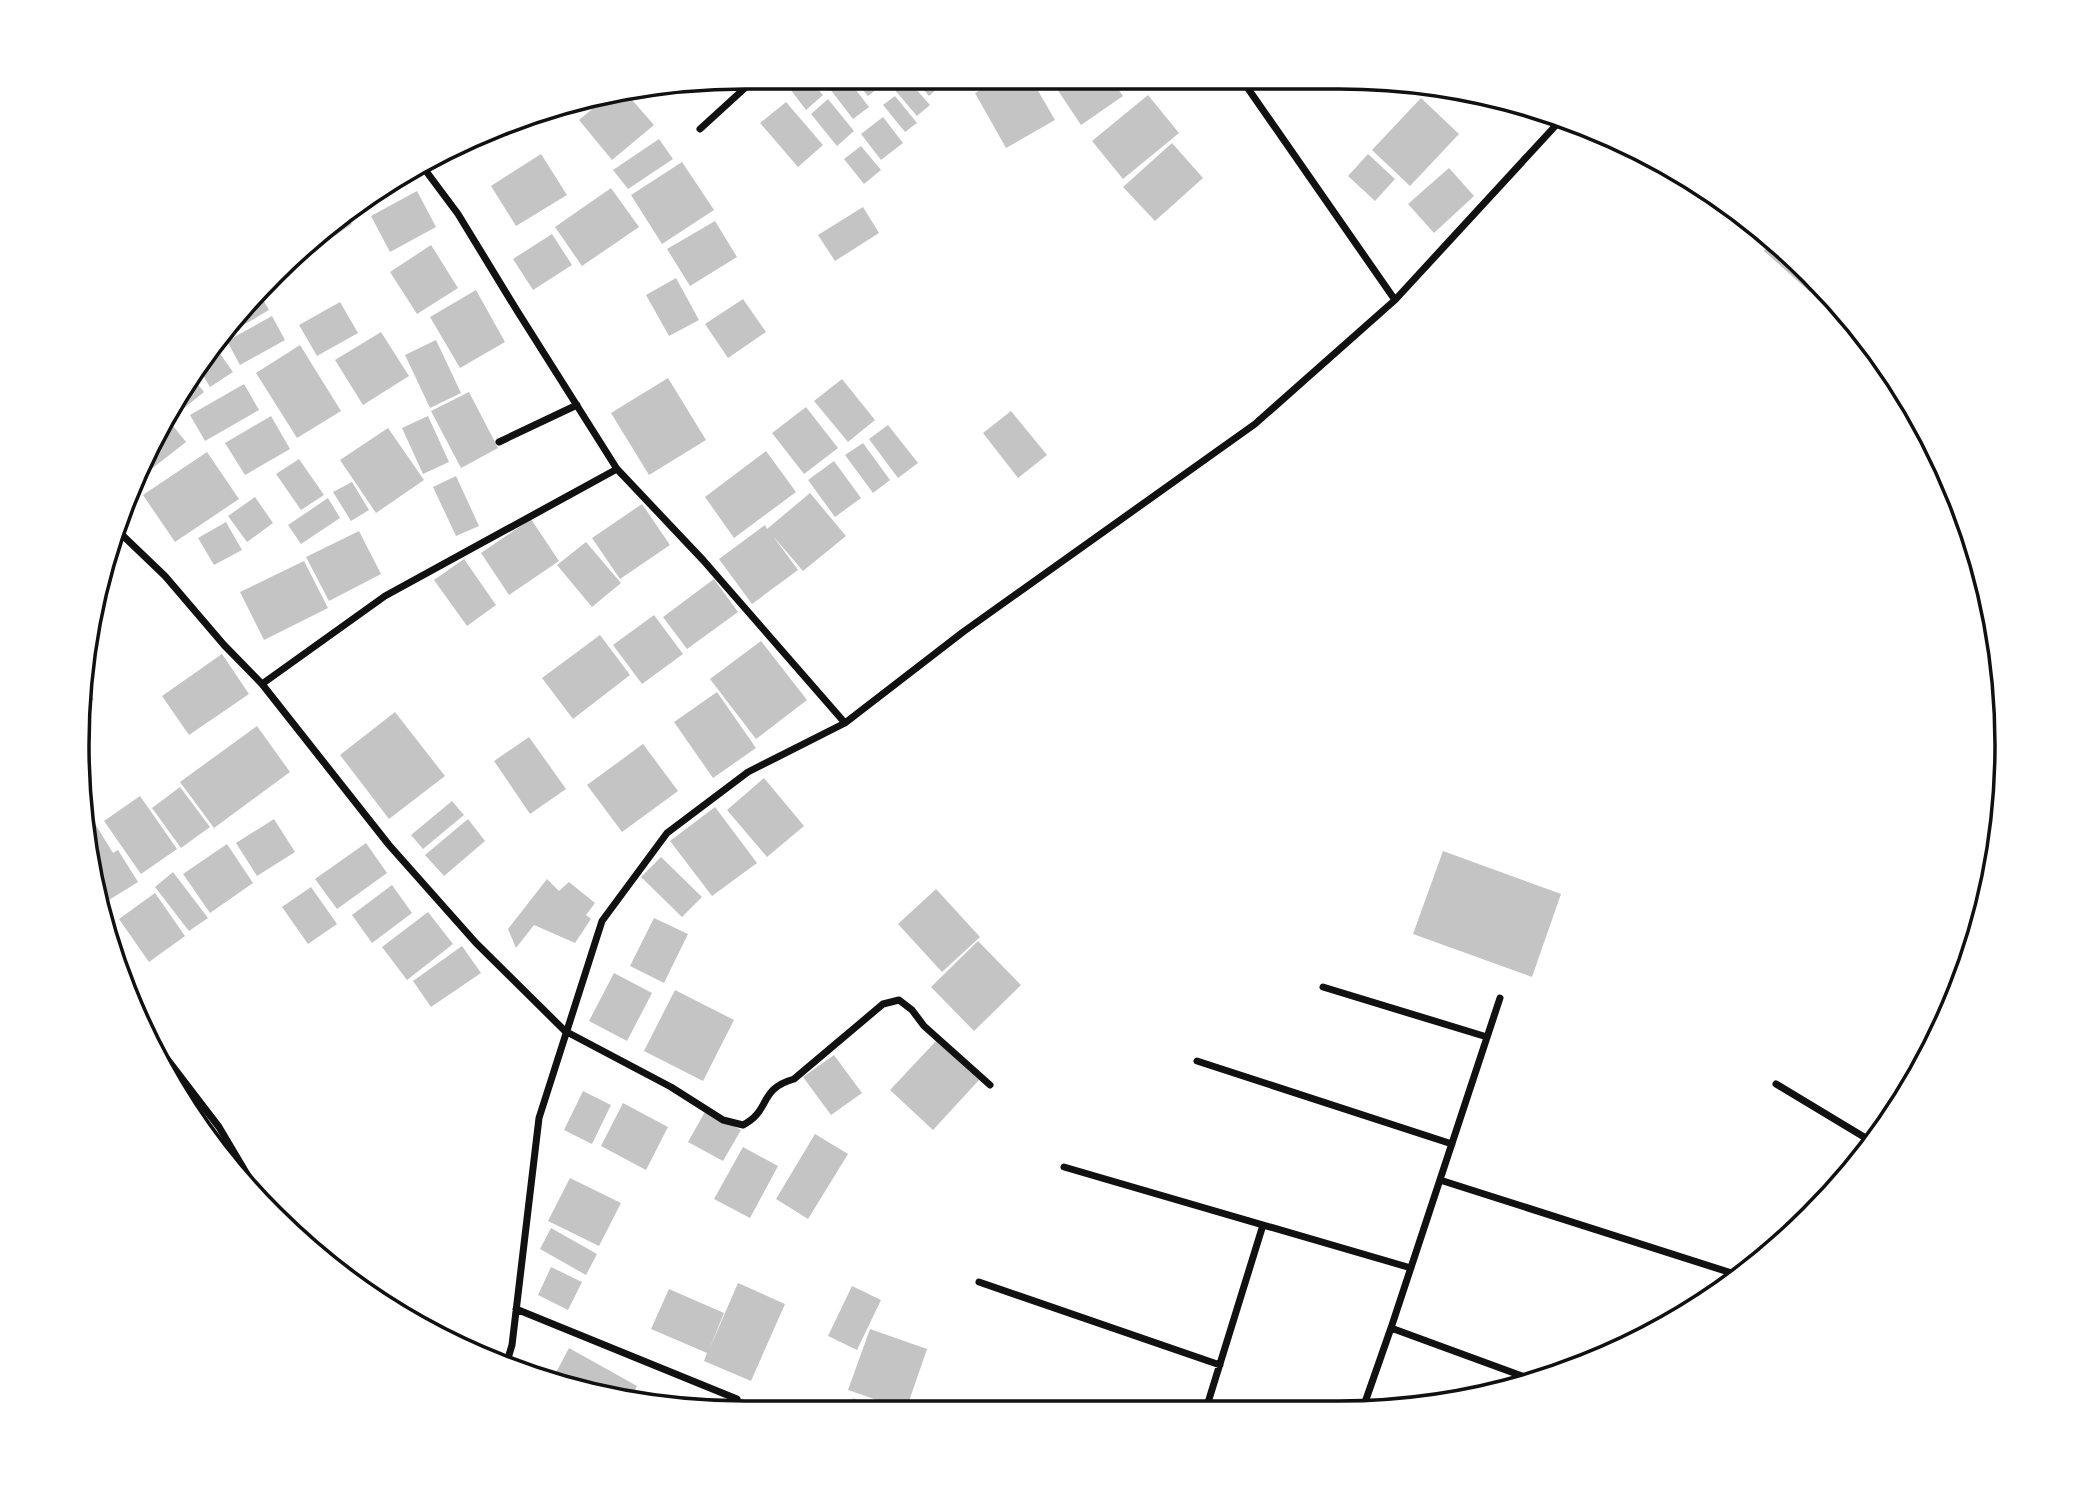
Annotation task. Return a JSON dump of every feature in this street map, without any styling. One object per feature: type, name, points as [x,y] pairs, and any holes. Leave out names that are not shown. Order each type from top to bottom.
[{"type":"street","points":[[700,129],[744,89]]},
{"type":"street","points":[[1248,89],[1395,300]]},
{"type":"street","points":[[509,1356],[539,1118],[565,1031],[602,921],[667,833],[748,772],[845,723],[963,632],[1255,424],[1395,300],[1555,126]]},
{"type":"street","points":[[427,172],[458,214],[617,469],[703,560],[845,723]]},
{"type":"street","points":[[499,442],[576,405]]},
{"type":"street","points":[[262,684],[384,596],[617,469]]},
{"type":"street","points":[[123,536],[164,576],[262,684],[389,845],[476,943],[565,1031],[671,1087],[723,1120],[743,1125],[756,1118],[769,1093],[779,1083],[794,1079],[883,1004],[900,1000],[924,1026],[990,1085]]},
{"type":"street","points":[[1323,987],[1487,1037]]},
{"type":"street","points":[[1366,1400],[1500,998]]},
{"type":"street","points":[[1197,1061],[1452,1144]]},
{"type":"street","points":[[175,1070],[219,1127],[240,1162]]},
{"type":"street","points":[[1776,1084],[1864,1137]]},
{"type":"street","points":[[1064,1167],[1411,1268]]},
{"type":"street","points":[[1440,1180],[1728,1272]]},
{"type":"street","points":[[1208,1401],[1263,1225]]},
{"type":"street","points":[[979,1282],[1220,1364]]},
{"type":"street","points":[[516,1309],[737,1399]]},
{"type":"street","points":[[1391,1328],[1519,1375]]},
{"type":"building","points":[[790,89],[818,89],[823,95],[806,110]]},
{"type":"building","points":[[830,89],[855,89],[869,107],[853,119]]},
{"type":"building","points":[[862,89],[877,89],[868,96]]},
{"type":"building","points":[[894,89],[916,89],[930,105],[917,116]]},
{"type":"building","points":[[923,89],[937,89],[929,96]]},
{"type":"building","points":[[982,89],[1037,89],[1055,120],[1006,148],[975,93]]},
{"type":"building","points":[[1057,89],[1118,89],[1123,96],[1081,125]]},
{"type":"building","points":[[1148,95],[1179,133],[1123,179],[1092,141]]},
{"type":"building","points":[[895,96],[917,123],[905,132],[883,105]]},
{"type":"building","points":[[1421,98],[1459,134],[1410,186],[1372,150]]},
{"type":"building","points":[[828,99],[854,131],[837,146],[811,114]]},
{"type":"building","points":[[632,100],[654,125],[612,160],[579,120],[594,107]]},
{"type":"building","points":[[786,102],[823,145],[798,167],[760,123]]},
{"type":"building","points":[[883,117],[903,143],[881,160],[861,134]]},
{"type":"building","points":[[659,139],[673,159],[628,189],[613,170]]},
{"type":"building","points":[[1172,143],[1203,178],[1155,221],[1123,187]]},
{"type":"building","points":[[861,146],[881,170],[864,184],[844,159]]},
{"type":"building","points":[[541,154],[567,195],[516,226],[491,186]]},
{"type":"building","points":[[1368,154],[1395,179],[1375,201],[1348,176]]},
{"type":"building","points":[[682,162],[714,210],[662,244],[631,195]]},
{"type":"building","points":[[1449,168],[1474,196],[1434,233],[1408,204]]},
{"type":"building","points":[[611,188],[639,227],[582,266],[555,227]]},
{"type":"building","points":[[417,191],[436,227],[390,252],[371,216]]},
{"type":"building","points":[[863,207],[879,233],[835,261],[818,235]]},
{"type":"building","points":[[715,221],[737,257],[690,286],[667,249]]},
{"type":"building","points":[[351,222],[352,224],[320,246]]},
{"type":"building","points":[[552,234],[572,265],[533,290],[513,259]]},
{"type":"building","points":[[431,245],[458,288],[417,314],[390,272]]},
{"type":"building","points":[[1766,248],[1771,252],[1811,290],[1810,292],[1764,251]]},
{"type":"building","points":[[676,278],[699,320],[669,336],[646,295]]},
{"type":"building","points":[[476,290],[505,342],[460,368],[430,317]]},
{"type":"building","points":[[743,299],[766,332],[728,358],[705,324]]},
{"type":"building","points":[[263,300],[269,310],[241,326]]},
{"type":"building","points":[[340,302],[358,333],[317,356],[299,325]]},
{"type":"building","points":[[272,316],[285,340],[240,365],[228,343]]},
{"type":"building","points":[[381,332],[409,376],[363,405],[335,360]]},
{"type":"building","points":[[436,340],[461,393],[430,408],[405,355]]},
{"type":"building","points":[[300,345],[341,411],[297,438],[256,373]]},
{"type":"building","points":[[220,353],[233,372],[210,387],[203,376]]},
{"type":"building","points":[[668,378],[706,440],[649,475],[611,413]]},
{"type":"building","points":[[842,379],[875,420],[848,442],[814,401]]},
{"type":"building","points":[[198,384],[204,392],[181,410]]},
{"type":"building","points":[[244,384],[259,410],[205,441],[190,415]]},
{"type":"building","points":[[469,392],[498,448],[461,468],[431,411]]},
{"type":"building","points":[[806,407],[838,448],[804,474],[772,433]]},
{"type":"building","points":[[1011,411],[1047,455],[1018,478],[983,433]]},
{"type":"building","points":[[271,416],[290,449],[245,475],[225,443]]},
{"type":"building","points":[[428,416],[449,462],[423,474],[402,428]]},
{"type":"building","points":[[173,425],[186,442],[150,470]]},
{"type":"building","points":[[888,425],[918,463],[898,478],[869,439]]},
{"type":"building","points":[[388,428],[424,480],[376,513],[340,460]]},
{"type":"building","points":[[863,443],[890,480],[873,493],[845,455]]},
{"type":"building","points":[[766,451],[796,492],[734,538],[705,497]]},
{"type":"building","points":[[207,452],[239,499],[175,542],[143,495]]},
{"type":"building","points":[[299,459],[324,495],[301,510],[276,474]]},
{"type":"building","points":[[834,461],[861,498],[835,517],[808,480]]},
{"type":"building","points":[[456,476],[479,526],[456,536],[433,487]]},
{"type":"building","points":[[352,482],[369,510],[351,521],[333,492]]},
{"type":"building","points":[[810,493],[846,536],[803,571],[773,536],[798,570],[752,604],[719,559],[765,525],[767,529]]},
{"type":"building","points":[[255,497],[273,523],[247,542],[228,516]]},
{"type":"building","points":[[328,498],[340,518],[301,544],[288,525]]},
{"type":"building","points":[[642,504],[670,545],[620,579],[592,538]]},
{"type":"building","points":[[531,519],[559,561],[509,595],[481,553]]},
{"type":"building","points":[[226,522],[242,550],[214,565],[198,538]]},
{"type":"building","points":[[359,531],[381,574],[329,601],[306,557]]},
{"type":"building","points":[[586,542],[621,583],[592,607],[557,565]]},
{"type":"building","points":[[464,559],[496,605],[467,626],[434,580]]},
{"type":"building","points":[[304,561],[328,608],[264,640],[240,592]]},
{"type":"building","points":[[714,579],[738,612],[687,649],[663,617]]},
{"type":"building","points":[[654,615],[683,654],[642,684],[613,645]]},
{"type":"building","points":[[600,635],[630,675],[573,719],[542,678]]},
{"type":"building","points":[[761,641],[807,700],[756,739],[710,679]]},
{"type":"building","points":[[222,654],[249,694],[189,735],[162,696]]},
{"type":"building","points":[[717,692],[756,748],[713,778],[674,722]]},
{"type":"building","points":[[395,712],[445,776],[389,819],[340,755]]},
{"type":"building","points":[[257,726],[290,772],[214,828],[180,782]]},
{"type":"building","points":[[529,737],[566,789],[530,814],[494,761]]},
{"type":"building","points":[[643,744],[678,791],[622,832],[587,785]]},
{"type":"building","points":[[764,778],[804,826],[767,857],[727,810]]},
{"type":"building","points":[[180,787],[210,827],[181,848],[152,808]]},
{"type":"building","points":[[140,796],[177,849],[141,874],[104,821]]},
{"type":"building","points":[[452,801],[464,815],[423,849],[411,835]]},
{"type":"building","points":[[715,807],[757,863],[712,896],[670,841]]},
{"type":"building","points":[[274,819],[295,852],[257,876],[236,843]]},
{"type":"building","points":[[468,819],[485,841],[444,876],[425,855]]},
{"type":"building","points":[[94,823],[113,853],[118,850],[138,882],[109,900]]},
{"type":"building","points":[[366,843],[387,873],[337,909],[315,879]]},
{"type":"building","points":[[227,844],[253,883],[210,913],[183,874]]},
{"type":"building","points":[[1443,851],[1561,894],[1532,977],[1413,934]]},
{"type":"building","points":[[661,857],[702,897],[682,917],[641,877]]},
{"type":"building","points":[[173,872],[208,918],[189,931],[155,887]]},
{"type":"building","points":[[547,879],[559,891],[569,882],[595,903],[586,915],[591,919],[575,943],[534,925],[516,948],[508,929]]},
{"type":"building","points":[[392,885],[412,913],[372,943],[352,915]]},
{"type":"building","points":[[311,887],[337,924],[308,944],[282,907]]},
{"type":"building","points":[[936,889],[980,937],[942,972],[898,924]]},
{"type":"building","points":[[155,893],[185,936],[149,962],[119,919]]},
{"type":"building","points":[[428,912],[453,944],[407,980],[382,947]]},
{"type":"building","points":[[654,918],[688,934],[664,983],[630,966]]},
{"type":"building","points":[[978,941],[1021,985],[974,1031],[931,987]]},
{"type":"building","points":[[462,946],[481,973],[431,1007],[413,981]]},
{"type":"building","points":[[614,973],[652,993],[627,1041],[589,1021]]},
{"type":"building","points":[[675,990],[734,1020],[703,1081],[644,1051]]},
{"type":"building","points":[[936,1041],[979,1080],[933,1130],[890,1090]]},
{"type":"building","points":[[834,1055],[862,1093],[831,1115],[803,1077]]},
{"type":"building","points":[[583,1091],[611,1105],[592,1144],[564,1130]]},
{"type":"building","points":[[623,1103],[668,1127],[646,1170],[601,1146]]},
{"type":"building","points":[[706,1110],[741,1130],[723,1161],[688,1142]]},
{"type":"building","points":[[815,1134],[848,1154],[808,1219],[776,1199]]},
{"type":"building","points":[[743,1147],[778,1166],[750,1218],[714,1199]]},
{"type":"building","points":[[570,1178],[621,1203],[599,1246],[548,1221]]},
{"type":"building","points":[[551,1228],[597,1254],[586,1275],[540,1249]]},
{"type":"building","points":[[551,1267],[582,1282],[568,1310],[538,1295]]},
{"type":"building","points":[[738,1283],[785,1304],[751,1381],[704,1361],[707,1353],[651,1329],[669,1289],[724,1313],[709,1350]]},
{"type":"building","points":[[852,1286],[881,1300],[857,1350],[828,1336]]},
{"type":"building","points":[[870,1329],[927,1349],[909,1401],[880,1401],[848,1390]]},
{"type":"building","points":[[569,1348],[637,1386],[635,1391],[617,1388],[556,1372]]}]
